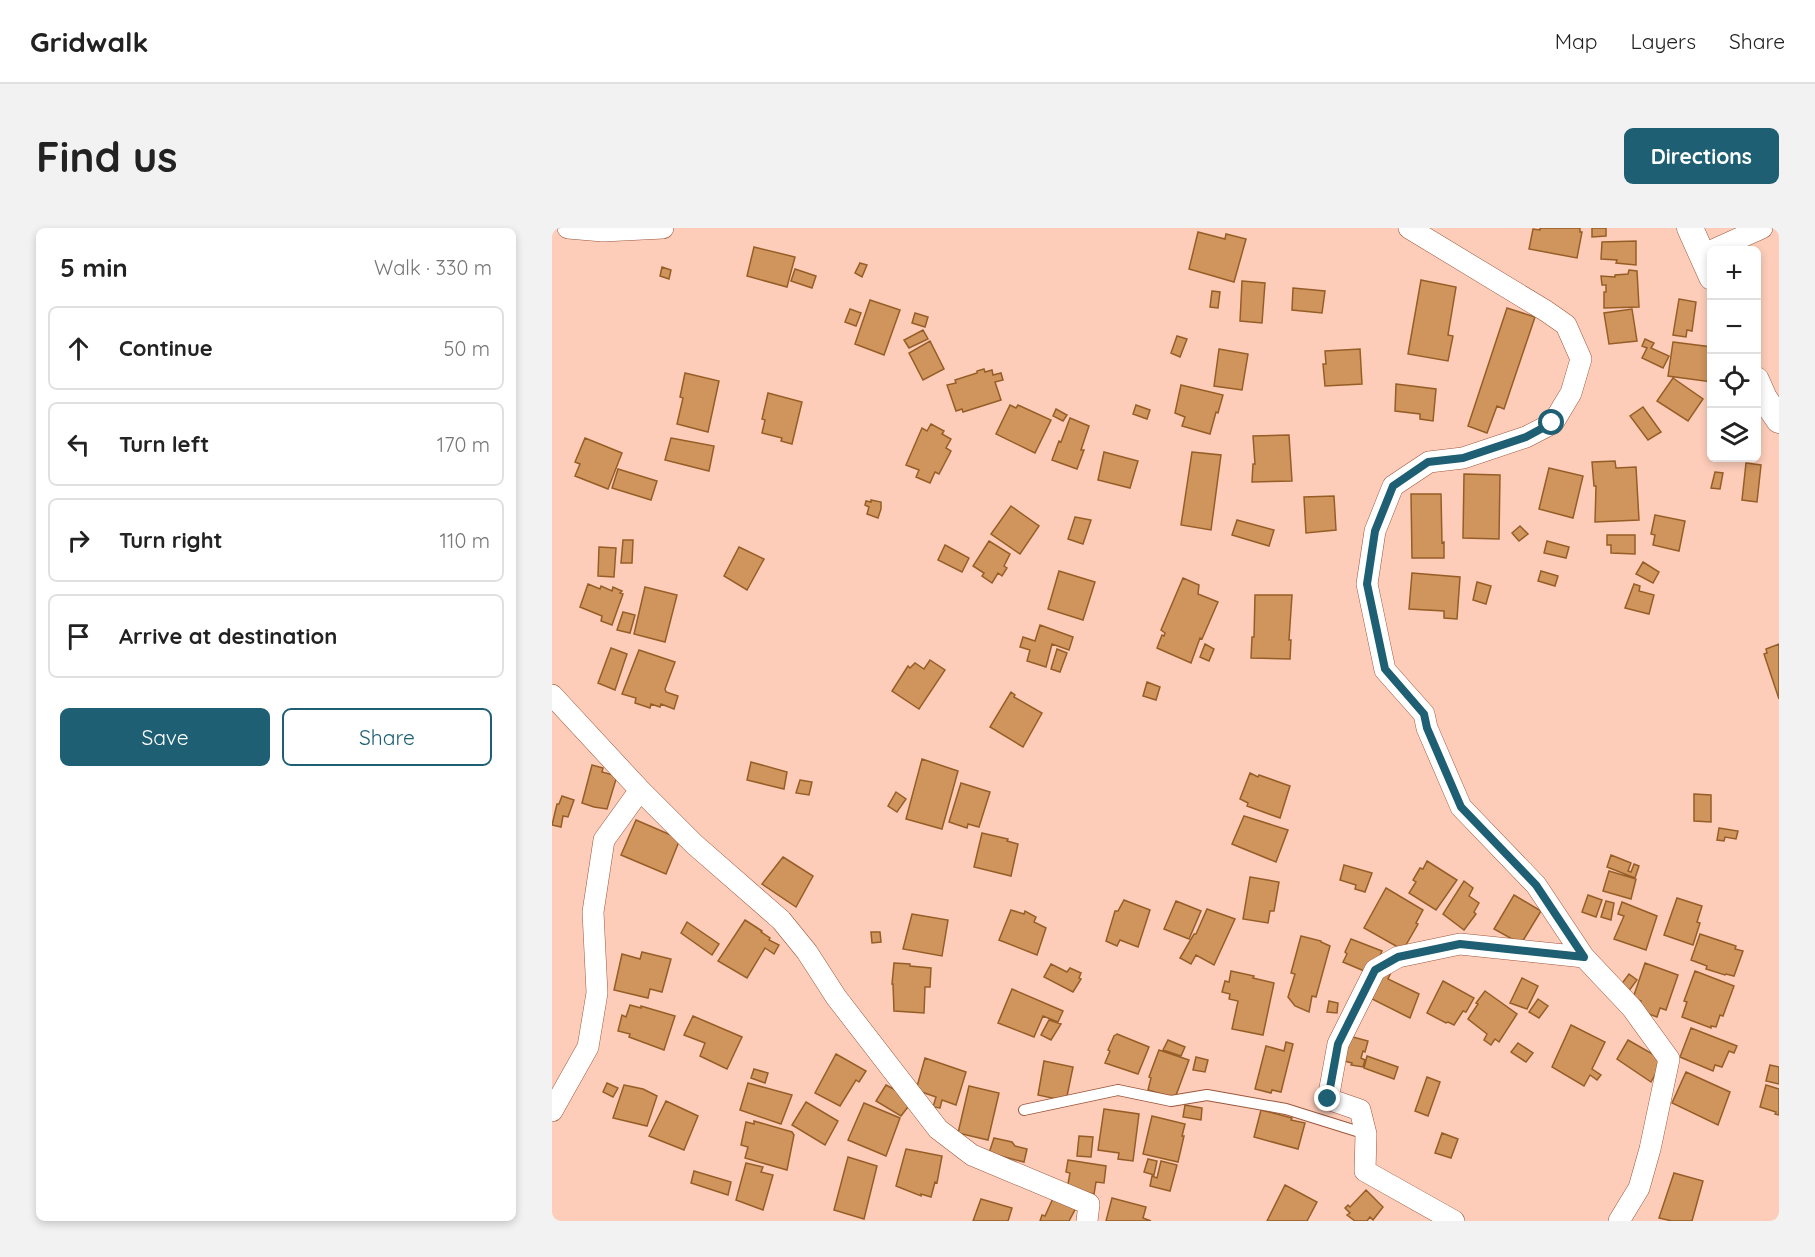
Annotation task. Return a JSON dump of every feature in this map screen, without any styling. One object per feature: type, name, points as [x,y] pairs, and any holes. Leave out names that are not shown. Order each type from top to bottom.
[{"type":"street","points":[[568,228],[603,231],[663,228]]},
{"type":"street","points":[[1409,228],[1566,325],[1581,359],[1571,393],[1552,423],[1526,437],[1463,458],[1428,462],[1393,486],[1375,531],[1367,584],[1385,669],[1424,714],[1427,728],[1461,807],[1536,885],[1584,957],[1632,1008],[1669,1059],[1650,1149],[1639,1188],[1619,1221]]},
{"type":"street","points":[[1690,228],[1707,254]]},
{"type":"street","points":[[1732,246],[1762,228]]},
{"type":"street","points":[[1761,391],[1779,419]]},
{"type":"street","points":[[552,695],[640,790],[694,844],[781,920],[807,952],[836,998],[938,1129],[972,1155],[1089,1204],[1088,1221]]},
{"type":"street","points":[[552,1111],[588,1047],[597,993],[593,912],[604,840],[640,790]]},
{"type":"street","points":[[1454,1221],[1365,1171],[1366,1134],[1360,1110],[1328,1099],[1338,1044],[1375,970],[1398,957],[1460,944],[1584,957]]},
{"type":"lane","points":[[1024,1110],[1118,1090],[1171,1101],[1207,1095],[1286,1108],[1366,1134]]},
{"type":"building","points":[[1540,228],[1580,228],[1582,232],[1577,258],[1529,249],[1533,229],[1540,230]]},
{"type":"building","points":[[1592,228],[1606,228],[1606,236],[1592,237]]},
{"type":"building","points":[[1198,232],[1225,239],[1226,234],[1246,239],[1234,282],[1189,269]]},
{"type":"building","points":[[1636,241],[1636,265],[1601,259],[1602,242]]},
{"type":"building","points":[[754,247],[795,257],[787,287],[747,276]]},
{"type":"building","points":[[860,263],[867,265],[862,277],[855,273]]},
{"type":"building","points":[[662,267],[671,270],[669,279],[660,276]]},
{"type":"building","points":[[795,269],[816,276],[812,288],[791,281]]},
{"type":"building","points":[[1629,270],[1637,271],[1639,307],[1604,308],[1606,285],[1602,285],[1601,276],[1615,277],[1615,275],[1628,274]]},
{"type":"building","points":[[1421,280],[1456,287],[1448,335],[1453,336],[1448,361],[1408,354]]},
{"type":"building","points":[[1242,281],[1265,283],[1262,323],[1240,321]]},
{"type":"building","points":[[1293,288],[1325,291],[1322,313],[1292,310]]},
{"type":"building","points":[[1212,291],[1220,292],[1218,308],[1210,307]]},
{"type":"building","points":[[1679,299],[1696,302],[1692,331],[1687,330],[1686,337],[1673,335]]},
{"type":"building","points":[[870,300],[900,310],[884,355],[855,344]]},
{"type":"building","points":[[1507,308],[1535,317],[1504,409],[1497,406],[1487,433],[1468,426]]},
{"type":"building","points":[[850,309],[861,313],[856,326],[845,322]]},
{"type":"building","points":[[1632,309],[1637,341],[1609,344],[1604,313]]},
{"type":"building","points":[[915,313],[928,317],[925,327],[912,323]]},
{"type":"building","points":[[923,330],[928,339],[909,348],[904,340]]},
{"type":"building","points":[[1177,336],[1187,339],[1180,357],[1171,353]]},
{"type":"building","points":[[1645,339],[1654,343],[1651,348],[1669,356],[1663,368],[1642,358],[1647,348],[1642,346]]},
{"type":"building","points":[[930,341],[944,369],[923,380],[909,353]]},
{"type":"building","points":[[1673,342],[1707,346],[1707,381],[1668,376]]},
{"type":"building","points":[[1219,349],[1248,354],[1242,390],[1214,386]]},
{"type":"building","points":[[1360,349],[1362,384],[1325,386],[1323,364],[1326,364],[1325,351]]},
{"type":"building","points":[[984,369],[985,372],[992,370],[993,375],[1001,373],[1003,380],[995,382],[1001,400],[963,412],[962,409],[956,411],[947,385]]},
{"type":"building","points":[[685,373],[719,381],[708,432],[677,424],[683,398],[680,397]]},
{"type":"building","points":[[1673,378],[1703,399],[1688,421],[1657,401]]},
{"type":"building","points":[[1396,384],[1436,389],[1433,421],[1420,419],[1420,414],[1395,411]]},
{"type":"building","points":[[1181,385],[1223,395],[1210,434],[1182,426],[1185,417],[1175,413]]},
{"type":"building","points":[[768,393],[802,402],[792,444],[781,441],[782,438],[762,433],[765,420],[762,419]]},
{"type":"building","points":[[1010,405],[1016,408],[1018,405],[1051,420],[1035,453],[996,434]]},
{"type":"building","points":[[1136,405],[1150,410],[1147,419],[1133,414]]},
{"type":"building","points":[[1643,407],[1661,432],[1648,440],[1630,416]]},
{"type":"building","points":[[1056,409],[1067,415],[1063,421],[1053,416]]},
{"type":"building","points":[[1070,418],[1089,426],[1077,469],[1052,460]]},
{"type":"building","points":[[931,424],[944,431],[942,434],[951,439],[946,448],[951,451],[939,474],[935,472],[930,483],[916,477],[919,470],[906,465],[922,428],[927,431]]},
{"type":"building","points":[[1289,435],[1292,481],[1252,482],[1253,464],[1255,464],[1253,436]]},
{"type":"building","points":[[585,438],[622,453],[608,489],[575,476],[580,464],[575,462]]},
{"type":"building","points":[[671,438],[714,446],[709,471],[665,460]]},
{"type":"building","points":[[1104,452],[1138,461],[1130,488],[1098,480]]},
{"type":"building","points":[[1192,452],[1221,455],[1211,530],[1181,525]]},
{"type":"building","points":[[1615,461],[1616,468],[1636,467],[1639,520],[1595,522],[1596,486],[1594,486],[1592,462]]},
{"type":"building","points":[[1746,463],[1761,465],[1757,502],[1742,500]]},
{"type":"building","points":[[1549,468],[1583,476],[1573,518],[1539,509]]},
{"type":"building","points":[[618,469],[657,481],[651,500],[612,488]]},
{"type":"building","points":[[1715,472],[1723,473],[1720,489],[1711,488]]},
{"type":"building","points":[[1464,474],[1500,475],[1499,539],[1463,538]]},
{"type":"building","points":[[1411,494],[1441,494],[1444,558],[1412,558]]},
{"type":"building","points":[[1334,496],[1336,530],[1306,533],[1304,497]]},
{"type":"building","points":[[871,500],[881,502],[878,518],[867,514],[869,507],[865,505],[866,501],[871,502]]},
{"type":"building","points":[[1011,506],[1039,526],[1020,554],[991,534]]},
{"type":"building","points":[[1655,515],[1685,521],[1679,551],[1653,545],[1655,535],[1651,534]]},
{"type":"building","points":[[1075,517],[1091,520],[1083,544],[1068,539]]},
{"type":"building","points":[[1237,520],[1274,530],[1269,546],[1232,535]]},
{"type":"building","points":[[1520,526],[1528,534],[1519,541],[1512,533]]},
{"type":"building","points":[[1607,535],[1635,535],[1635,554],[1611,553],[1611,545],[1607,545]]},
{"type":"building","points":[[623,540],[633,540],[632,563],[621,563]]},
{"type":"building","points":[[989,541],[1010,554],[1004,566],[1007,568],[1002,576],[998,573],[992,583],[982,576],[984,573],[973,566]]},
{"type":"building","points":[[1547,541],[1569,547],[1566,558],[1544,553]]},
{"type":"building","points":[[945,545],[969,558],[962,572],[938,560]]},
{"type":"building","points":[[599,547],[616,548],[614,577],[598,576]]},
{"type":"building","points":[[739,547],[764,559],[747,590],[724,576]]},
{"type":"building","points":[[1643,562],[1659,572],[1653,583],[1636,574]]},
{"type":"building","points":[[1059,571],[1095,582],[1083,620],[1048,609]]},
{"type":"building","points":[[1541,571],[1558,576],[1555,586],[1538,581]]},
{"type":"building","points":[[1412,573],[1460,577],[1457,619],[1444,618],[1444,611],[1409,609]]},
{"type":"building","points":[[1183,578],[1199,585],[1198,594],[1218,602],[1202,639],[1200,638],[1191,663],[1157,648],[1165,633],[1161,630]]},
{"type":"building","points":[[1477,582],[1491,586],[1486,604],[1473,600]]},
{"type":"building","points":[[588,584],[600,589],[601,586],[612,591],[613,587],[622,591],[620,593],[623,594],[612,625],[601,621],[602,616],[580,607]]},
{"type":"building","points":[[1634,584],[1640,586],[1639,591],[1654,595],[1649,614],[1625,608]]},
{"type":"building","points":[[645,587],[677,595],[665,642],[634,634]]},
{"type":"building","points":[[1255,595],[1292,595],[1290,659],[1251,658]]},
{"type":"building","points":[[623,612],[635,615],[630,633],[617,630]]},
{"type":"building","points":[[1040,625],[1073,637],[1069,650],[1052,644],[1046,667],[1027,661],[1030,650],[1020,647],[1023,637],[1035,641]]},
{"type":"building","points":[[1205,644],[1214,649],[1209,661],[1200,657]]},
{"type":"building","points":[[1779,644],[1779,699],[1764,654],[1767,653],[1766,649]]},
{"type":"building","points":[[611,648],[627,654],[615,690],[598,683]]},
{"type":"building","points":[[1057,649],[1067,653],[1060,672],[1051,669]]},
{"type":"building","points":[[639,650],[675,662],[665,689],[666,692],[678,696],[674,709],[661,704],[660,707],[651,704],[650,708],[635,703],[636,698],[622,694]]},
{"type":"building","points":[[930,660],[945,670],[919,709],[892,691],[908,666],[910,668],[915,663],[924,669]]},
{"type":"building","points":[[1147,682],[1160,687],[1156,700],[1143,696]]},
{"type":"building","points":[[1011,692],[1015,695],[1014,697],[1042,713],[1023,747],[990,727]]},
{"type":"building","points":[[922,759],[958,771],[942,829],[906,819]]},
{"type":"building","points":[[751,762],[787,772],[784,789],[747,780]]},
{"type":"building","points":[[592,765],[603,768],[602,772],[617,776],[607,809],[582,803]]},
{"type":"building","points":[[1250,773],[1290,786],[1280,818],[1247,806],[1248,803],[1240,799]]},
{"type":"building","points":[[800,780],[812,782],[809,795],[796,793]]},
{"type":"building","points":[[961,783],[990,792],[979,827],[968,824],[967,828],[949,822]]},
{"type":"building","points":[[896,792],[906,799],[897,812],[888,806]]},
{"type":"building","points":[[1694,794],[1711,795],[1711,822],[1694,821]]},
{"type":"building","points":[[562,796],[574,800],[568,817],[563,816],[561,827],[552,825],[557,804]]},
{"type":"building","points":[[1244,816],[1288,830],[1276,862],[1232,844]]},
{"type":"building","points":[[636,820],[680,839],[666,874],[621,855]]},
{"type":"building","points":[[1719,828],[1738,831],[1736,839],[1725,837],[1724,841],[1717,840]]},
{"type":"building","points":[[982,833],[1008,839],[1007,841],[1018,844],[1011,876],[974,867]]},
{"type":"building","points":[[1611,855],[1631,863],[1628,871],[1631,872],[1634,864],[1639,866],[1635,878],[1607,867]]},
{"type":"building","points":[[783,857],[813,876],[796,907],[762,884]]},
{"type":"building","points":[[1427,861],[1457,880],[1436,910],[1409,893],[1416,882],[1413,880]]},
{"type":"building","points":[[1344,865],[1372,873],[1365,892],[1355,889],[1356,885],[1340,880]]},
{"type":"building","points":[[1609,871],[1636,879],[1631,899],[1603,891]]},
{"type":"building","points":[[1250,877],[1279,882],[1274,911],[1270,911],[1268,923],[1243,919]]},
{"type":"building","points":[[1464,881],[1473,888],[1469,896],[1479,903],[1474,912],[1476,914],[1464,930],[1443,914]]},
{"type":"building","points":[[1386,888],[1423,910],[1403,950],[1364,928]]},
{"type":"building","points":[[1514,895],[1541,911],[1521,944],[1494,929]]},
{"type":"building","points":[[1588,895],[1602,900],[1596,917],[1582,912]]},
{"type":"building","points":[[1677,898],[1702,906],[1697,922],[1700,923],[1693,945],[1664,935]]},
{"type":"building","points":[[1124,900],[1150,910],[1138,947],[1120,940],[1117,946],[1106,941],[1115,911],[1118,911]]},
{"type":"building","points":[[1176,901],[1201,911],[1189,939],[1164,929]]},
{"type":"building","points":[[1606,901],[1614,903],[1611,920],[1601,917]]},
{"type":"building","points":[[1622,902],[1657,916],[1646,950],[1614,939],[1624,916],[1618,914]]},
{"type":"building","points":[[1207,909],[1235,919],[1214,965],[1196,955],[1191,964],[1180,958],[1196,934]]},
{"type":"building","points":[[1011,910],[1024,914],[1025,911],[1036,917],[1034,922],[1046,928],[1037,955],[999,940]]},
{"type":"building","points":[[912,914],[948,920],[942,956],[903,949]]},
{"type":"building","points":[[745,920],[762,931],[770,938],[769,940],[779,945],[774,954],[765,948],[747,978],[718,961]]},
{"type":"building","points":[[687,922],[719,944],[712,955],[681,933]]},
{"type":"building","points":[[871,932],[880,932],[881,942],[872,943]]},
{"type":"building","points":[[1700,934],[1736,946],[1735,949],[1743,951],[1734,976],[1706,969],[1707,966],[1691,960]]},
{"type":"building","points":[[1301,936],[1330,946],[1316,997],[1312,996],[1309,1012],[1295,1006],[1288,997],[1295,974],[1291,973]]},
{"type":"building","points":[[1351,939],[1382,951],[1376,965],[1369,973],[1343,962]]},
{"type":"building","points":[[642,952],[671,959],[662,992],[650,989],[648,998],[614,990],[622,954],[640,959]]},
{"type":"building","points":[[894,963],[931,968],[930,987],[925,987],[924,1013],[894,1011],[892,984]]},
{"type":"building","points":[[1645,963],[1678,975],[1666,1010],[1660,1008],[1657,1017],[1638,1010],[1641,1001],[1633,998]]},
{"type":"building","points":[[1051,964],[1067,972],[1070,968],[1081,973],[1079,978],[1081,979],[1073,992],[1044,977]]},
{"type":"building","points":[[1385,967],[1392,970],[1388,979],[1419,994],[1410,1018],[1370,998]]},
{"type":"building","points":[[1231,971],[1274,983],[1263,1035],[1232,1029],[1238,1001],[1229,999],[1230,994],[1222,992],[1225,981],[1229,982]]},
{"type":"building","points":[[1695,971],[1734,986],[1723,1016],[1720,1015],[1716,1027],[1711,1026],[1711,1028],[1682,1017],[1687,1002],[1684,1001]]},
{"type":"building","points":[[1629,974],[1637,980],[1628,992],[1620,986]]},
{"type":"building","points":[[1522,978],[1538,986],[1527,1009],[1510,1003]]},
{"type":"building","points":[[1443,981],[1474,998],[1466,1012],[1463,1011],[1454,1025],[1427,1013]]},
{"type":"building","points":[[1012,989],[1063,1011],[1058,1022],[1043,1016],[1034,1037],[998,1023]]},
{"type":"building","points":[[1485,991],[1517,1014],[1499,1042],[1495,1039],[1491,1045],[1484,1040],[1487,1034],[1468,1019]]},
{"type":"building","points":[[1538,999],[1548,1006],[1539,1018],[1529,1012]]},
{"type":"building","points":[[1329,1001],[1338,1003],[1337,1013],[1327,1012]]},
{"type":"building","points":[[630,1005],[675,1016],[664,1050],[629,1037],[630,1034],[618,1031],[622,1015],[626,1017]]},
{"type":"building","points":[[693,1016],[742,1037],[727,1069],[700,1056],[705,1043],[684,1035]]},
{"type":"building","points":[[1049,1020],[1061,1024],[1051,1040],[1041,1035]]},
{"type":"building","points":[[1571,1025],[1605,1042],[1592,1069],[1601,1075],[1597,1080],[1590,1075],[1584,1086],[1552,1067]]},
{"type":"building","points":[[1691,1028],[1737,1046],[1734,1053],[1729,1051],[1722,1067],[1715,1065],[1713,1071],[1680,1057]]},
{"type":"building","points":[[1117,1034],[1149,1047],[1138,1074],[1105,1063],[1110,1051],[1108,1050]]},
{"type":"building","points":[[1349,1036],[1368,1041],[1361,1058],[1365,1060],[1363,1067],[1344,1061]]},
{"type":"building","points":[[1168,1040],[1185,1047],[1181,1056],[1163,1050]]},
{"type":"building","points":[[1628,1040],[1663,1060],[1651,1082],[1617,1059]]},
{"type":"building","points":[[1286,1042],[1293,1044],[1281,1092],[1272,1090],[1271,1093],[1255,1089],[1266,1046],[1284,1051]]},
{"type":"building","points":[[1518,1043],[1533,1053],[1526,1062],[1511,1052]]},
{"type":"building","points":[[1159,1050],[1189,1060],[1175,1098],[1148,1090],[1151,1078],[1149,1077]]},
{"type":"building","points":[[836,1054],[866,1071],[859,1082],[856,1080],[840,1106],[815,1093]]},
{"type":"building","points":[[1367,1056],[1398,1067],[1394,1079],[1364,1068]]},
{"type":"building","points":[[1196,1057],[1208,1060],[1205,1072],[1193,1070]]},
{"type":"building","points":[[925,1058],[966,1072],[956,1105],[942,1100],[940,1108],[933,1107],[936,1097],[916,1090]]},
{"type":"building","points":[[1044,1061],[1073,1067],[1066,1101],[1038,1095]]},
{"type":"building","points":[[1770,1065],[1779,1067],[1779,1084],[1766,1081]]},
{"type":"building","points":[[754,1069],[768,1073],[765,1083],[751,1078]]},
{"type":"building","points":[[1686,1072],[1730,1092],[1718,1125],[1672,1103]]},
{"type":"building","points":[[1427,1077],[1440,1082],[1428,1116],[1415,1111]]},
{"type":"building","points":[[607,1083],[618,1088],[613,1097],[603,1092]]},
{"type":"building","points":[[748,1083],[792,1095],[781,1124],[740,1110]]},
{"type":"building","points":[[624,1085],[643,1089],[657,1096],[647,1126],[613,1118]]},
{"type":"building","points":[[886,1085],[901,1093],[911,1103],[901,1116],[876,1101]]},
{"type":"building","points":[[1766,1085],[1779,1089],[1779,1115],[1760,1107]]},
{"type":"building","points":[[969,1086],[999,1093],[988,1140],[958,1133]]},
{"type":"building","points":[[666,1101],[698,1116],[684,1150],[649,1136]]},
{"type":"building","points":[[806,1102],[838,1121],[825,1145],[792,1125]]},
{"type":"building","points":[[864,1103],[900,1118],[886,1156],[848,1140]]},
{"type":"building","points":[[1185,1105],[1202,1108],[1201,1120],[1183,1117]]},
{"type":"building","points":[[1104,1109],[1139,1114],[1133,1161],[1118,1159],[1119,1153],[1098,1150]]},
{"type":"building","points":[[1261,1110],[1305,1123],[1298,1149],[1254,1137]]},
{"type":"building","points":[[1152,1116],[1185,1124],[1178,1162],[1143,1154]]},
{"type":"building","points":[[754,1121],[792,1132],[794,1135],[787,1170],[745,1158],[748,1147],[741,1145],[746,1122],[754,1124]]},
{"type":"building","points":[[1442,1133],[1458,1139],[1451,1158],[1435,1153]]},
{"type":"building","points":[[1079,1136],[1093,1137],[1091,1157],[1077,1156]]},
{"type":"building","points":[[994,1138],[1012,1142],[1015,1146],[1027,1149],[1024,1162],[989,1153]]},
{"type":"building","points":[[906,1149],[942,1156],[937,1183],[935,1182],[931,1197],[921,1194],[921,1196],[896,1186]]},
{"type":"building","points":[[848,1157],[877,1166],[864,1219],[834,1210]]},
{"type":"building","points":[[1148,1159],[1157,1161],[1154,1175],[1144,1172]]},
{"type":"building","points":[[1068,1160],[1106,1166],[1104,1183],[1096,1182],[1094,1194],[1067,1189],[1070,1173],[1066,1172]]},
{"type":"building","points":[[1161,1161],[1177,1165],[1170,1191],[1150,1186],[1152,1176],[1157,1178]]},
{"type":"building","points":[[746,1163],[763,1167],[761,1172],[773,1175],[763,1210],[736,1200]]},
{"type":"building","points":[[694,1171],[731,1182],[728,1195],[691,1183]]},
{"type":"building","points":[[1674,1173],[1703,1181],[1692,1221],[1672,1221],[1659,1218]]},
{"type":"building","points":[[1285,1185],[1317,1202],[1307,1221],[1267,1221]]},
{"type":"building","points":[[1366,1190],[1383,1207],[1373,1220],[1370,1217],[1367,1221],[1355,1221],[1347,1215],[1350,1213],[1345,1208],[1348,1205],[1350,1207]]},
{"type":"building","points":[[1055,1194],[1078,1204],[1069,1221],[1040,1221],[1042,1215],[1045,1216]]},
{"type":"building","points":[[1112,1198],[1146,1207],[1143,1218],[1151,1221],[1106,1221]]},
{"type":"building","points":[[981,1199],[1012,1208],[1008,1221],[973,1221]]},
{"type":"route","points":[[1328,1099],[1338,1044],[1375,970],[1398,957],[1460,944],[1584,957],[1536,885],[1461,807],[1427,728],[1424,714],[1385,669],[1367,584],[1375,531],[1393,486],[1428,462],[1463,458],[1526,437],[1552,423]]}]
